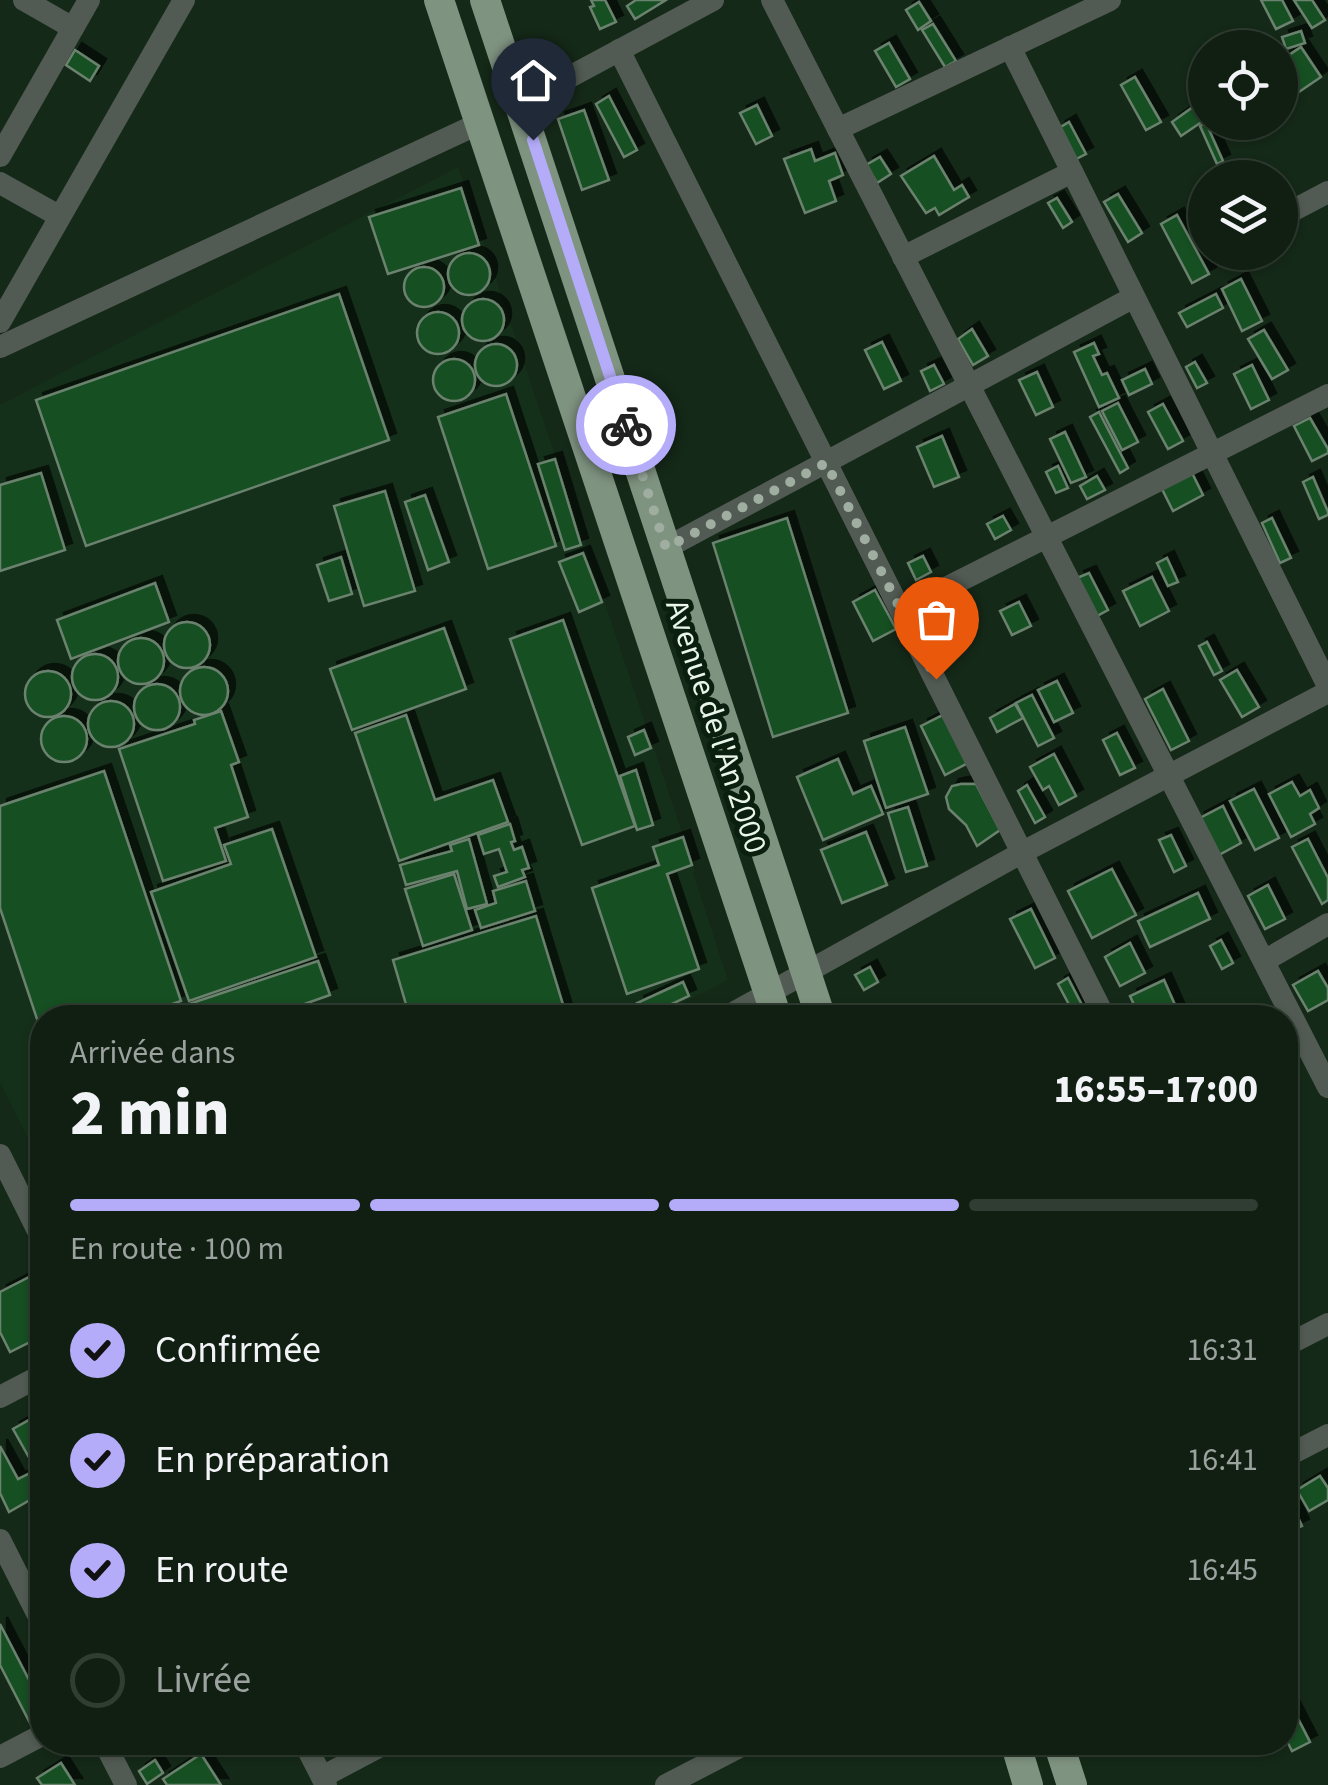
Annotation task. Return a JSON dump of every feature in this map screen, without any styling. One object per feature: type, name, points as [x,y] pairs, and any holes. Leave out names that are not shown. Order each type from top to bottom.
[{"type":"main road","name":"Avenue de l'An 2000","points":[[439,0],[773,1005]]},
{"type":"main road","name":"Avenue de l'An 2000","points":[[486,0],[817,1005]]},
{"type":"main road","points":[[1018,1755],[1028,1785]]},
{"type":"main road","points":[[1062,1755],[1072,1785]]},
{"type":"street","points":[[24,0],[73,28]]},
{"type":"street","points":[[0,156],[89,0]]},
{"type":"street","points":[[521,103],[713,0]]},
{"type":"street","points":[[772,0],[1264,961],[1280,1005]]},
{"type":"street","points":[[838,129],[1110,0]]},
{"type":"street","points":[[0,322],[175,3]]},
{"type":"street","points":[[774,1005],[806,973],[1328,689],[1010,47]]},
{"type":"street","points":[[619,50],[1100,1005]]},
{"type":"street","points":[[0,347],[480,124]]},
{"type":"street","points":[[903,256],[1072,172]]},
{"type":"street","points":[[0,183],[59,216]]},
{"type":"street","points":[[1298,208],[1328,192]]},
{"type":"street","points":[[666,548],[1134,297]]},
{"type":"street","points":[[902,610],[1328,395]]},
{"type":"street","points":[[1264,961],[1328,924]]},
{"type":"street","points":[[1298,1047],[1328,1087]]},
{"type":"street","points":[[0,1155],[30,1215]]},
{"type":"street","points":[[1298,1339],[1328,1324]]},
{"type":"street","points":[[0,1397],[30,1381]]},
{"type":"street","points":[[1298,1450],[1328,1435]]},
{"type":"street","points":[[0,1540],[30,1599]]},
{"type":"street","points":[[0,1757],[30,1741]]},
{"type":"street","points":[[111,1755],[126,1785]]},
{"type":"street","points":[[311,1755],[324,1781],[367,1755]]},
{"type":"street","points":[[666,1785],[724,1755]]},
{"type":"shaded area","points":[[458,167],[695,871],[728,980],[678,1005],[30,1005],[30,1142],[0,1082],[0,405]]},
{"type":"building","points":[[591,0],[605,0],[616,22],[600,29],[590,7],[594,6]]},
{"type":"building","points":[[636,0],[666,0],[635,19],[627,6]]},
{"type":"building","points":[[1261,0],[1282,0],[1293,21],[1276,29]]},
{"type":"building","points":[[1294,0],[1312,0],[1325,20],[1312,28]]},
{"type":"building","points":[[919,2],[931,21],[918,30],[906,10]]},
{"type":"building","points":[[933,24],[956,61],[945,67],[922,30]]},
{"type":"building","points":[[1301,31],[1305,43],[1298,45]]},
{"type":"building","points":[[889,43],[910,79],[896,87],[875,51]]},
{"type":"building","points":[[1301,47],[1321,77],[1298,93]]},
{"type":"building","points":[[75,50],[99,66],[90,81],[66,65]]},
{"type":"building","points":[[1135,77],[1161,122],[1146,130],[1121,85]]},
{"type":"building","points":[[609,96],[637,150],[624,157],[596,104]]},
{"type":"building","points":[[757,105],[772,136],[756,144],[740,113]]},
{"type":"building","points":[[584,110],[609,180],[582,190],[558,119]]},
{"type":"building","points":[[1188,111],[1188,131],[1181,136],[1172,122]]},
{"type":"building","points":[[1069,122],[1086,154],[1076,159],[1059,128]]},
{"type":"building","points":[[1206,140],[1214,140],[1223,160],[1215,160]]},
{"type":"building","points":[[811,149],[815,161],[835,153],[843,175],[829,181],[836,201],[805,213],[784,159]]},
{"type":"building","points":[[934,156],[954,190],[962,185],[969,197],[939,215],[935,208],[926,213],[901,176]]},
{"type":"building","points":[[880,157],[891,174],[877,183],[866,165]]},
{"type":"building","points":[[461,188],[479,245],[388,274],[369,217]]},
{"type":"building","points":[[1118,194],[1142,233],[1128,242],[1104,202]]},
{"type":"building","points":[[1057,198],[1072,222],[1063,228],[1048,203]]},
{"type":"building","points":[[1177,215],[1188,235],[1188,270],[1207,270],[1209,274],[1192,283],[1161,224]]},
{"type":"building","points":[[469,253],[484,259],[490,274],[484,289],[469,295],[454,289],[448,274],[454,259]]},
{"type":"building","points":[[424,267],[438,273],[444,287],[438,301],[424,307],[410,301],[404,287],[410,273]]},
{"type":"building","points":[[1241,279],[1262,321],[1242,331],[1222,289]]},
{"type":"building","points":[[339,294],[389,440],[86,546],[36,400]]},
{"type":"building","points":[[1216,294],[1223,308],[1187,327],[1179,313]]},
{"type":"building","points":[[483,299],[498,305],[504,320],[498,335],[483,341],[468,335],[462,320],[468,305]]},
{"type":"building","points":[[438,312],[453,318],[459,333],[453,348],[438,354],[423,348],[417,333],[423,318]]},
{"type":"building","points":[[972,329],[988,356],[973,365],[958,339]]},
{"type":"building","points":[[1264,330],[1288,370],[1272,379],[1248,339]]},
{"type":"building","points":[[882,342],[901,381],[884,389],[865,350]]},
{"type":"building","points":[[1094,343],[1099,354],[1093,356],[1119,398],[1099,407],[1074,352]]},
{"type":"building","points":[[496,344],[511,350],[517,365],[511,380],[496,386],[481,380],[475,365],[481,350]]},
{"type":"building","points":[[454,359],[469,365],[475,380],[469,395],[454,401],[439,395],[433,380],[439,365]]},
{"type":"building","points":[[1195,362],[1207,383],[1197,388],[1186,367]]},
{"type":"building","points":[[934,365],[944,384],[930,391],[921,371]]},
{"type":"building","points":[[1252,365],[1269,400],[1251,409],[1234,374]]},
{"type":"building","points":[[1145,369],[1152,384],[1129,395],[1122,380]]},
{"type":"building","points":[[1037,372],[1053,407],[1036,415],[1019,380]]},
{"type":"building","points":[[506,394],[556,546],[488,569],[438,417]]},
{"type":"building","points":[[1118,403],[1138,442],[1122,450],[1102,411]]},
{"type":"building","points":[[1163,404],[1183,441],[1168,449],[1148,412]]},
{"type":"building","points":[[1099,412],[1128,468],[1120,473],[1090,417]]},
{"type":"building","points":[[1310,418],[1328,449],[1328,453],[1312,461],[1294,426]]},
{"type":"building","points":[[1065,432],[1086,477],[1071,483],[1050,439]]},
{"type":"building","points":[[942,436],[959,477],[934,487],[917,447]]},
{"type":"building","points":[[555,459],[581,545],[565,550],[538,464]]},
{"type":"building","points":[[1058,466],[1068,488],[1056,493],[1046,472]]},
{"type":"building","points":[[41,473],[65,550],[0,571],[0,485]]},
{"type":"building","points":[[1192,473],[1203,495],[1173,511],[1162,489]]},
{"type":"building","points":[[1097,476],[1105,490],[1087,499],[1080,486]]},
{"type":"building","points":[[1313,477],[1328,512],[1319,519],[1303,482]]},
{"type":"building","points":[[385,491],[415,591],[364,606],[334,506]]},
{"type":"building","points":[[425,495],[449,562],[428,570],[405,502]]},
{"type":"building","points":[[1003,516],[1011,530],[995,539],[987,524]]},
{"type":"building","points":[[787,518],[848,713],[773,737],[713,543]]},
{"type":"building","points":[[1272,518],[1291,558],[1280,563],[1262,523]]},
{"type":"building","points":[[583,553],[602,602],[579,612],[559,562]]},
{"type":"building","points":[[923,556],[931,572],[916,580],[908,563]]},
{"type":"building","points":[[341,557],[352,594],[329,601],[317,565]]},
{"type":"building","points":[[1167,558],[1178,582],[1168,586],[1157,563]]},
{"type":"building","points":[[1089,573],[1108,610],[1097,616],[1077,578]]},
{"type":"building","points":[[1152,577],[1169,611],[1140,626],[1123,591]]},
{"type":"building","points":[[155,583],[169,622],[71,659],[57,620]]},
{"type":"building","points":[[875,590],[896,629],[873,641],[853,602]]},
{"type":"building","points":[[1019,602],[1031,626],[1012,635],[1000,611]]},
{"type":"building","points":[[563,620],[635,826],[582,845],[510,639]]},
{"type":"building","points":[[187,622],[203,629],[210,645],[203,661],[187,668],[171,661],[164,645],[171,629]]},
{"type":"building","points":[[444,628],[466,689],[352,730],[330,669]]},
{"type":"building","points":[[141,638],[157,645],[164,661],[157,677],[141,684],[125,677],[118,661],[125,645]]},
{"type":"building","points":[[1207,642],[1222,671],[1214,675],[1199,646]]},
{"type":"building","points":[[95,654],[111,661],[118,677],[111,693],[95,700],[79,693],[72,677],[79,661]]},
{"type":"building","points":[[204,667],[221,674],[228,691],[221,708],[204,715],[187,708],[180,691],[187,674]]},
{"type":"building","points":[[1237,670],[1259,707],[1242,717],[1220,680]]},
{"type":"building","points":[[48,671],[64,678],[71,694],[64,710],[48,717],[32,710],[25,694],[32,678]]},
{"type":"building","points":[[1057,681],[1073,713],[1054,722],[1038,690]]},
{"type":"building","points":[[157,684],[173,691],[180,707],[173,723],[157,730],[141,723],[134,707],[141,691]]},
{"type":"building","points":[[1163,689],[1189,741],[1171,750],[1145,699]]},
{"type":"building","points":[[1032,695],[1054,738],[1038,746],[1016,703]]},
{"type":"building","points":[[111,701],[127,708],[134,724],[127,740],[111,747],[95,740],[88,724],[95,708]]},
{"type":"building","points":[[1015,704],[1023,718],[997,732],[990,718]]},
{"type":"building","points":[[221,711],[239,762],[231,765],[248,817],[215,828],[226,861],[163,881],[119,749],[195,724],[194,720]]},
{"type":"building","points":[[945,714],[970,762],[945,775],[921,726]]},
{"type":"building","points":[[406,715],[435,800],[493,780],[508,822],[399,861],[355,733]]},
{"type":"building","points":[[64,716],[80,723],[87,739],[80,755],[64,762],[48,755],[41,739],[48,723]]},
{"type":"building","points":[[905,727],[928,794],[886,808],[864,741]]},
{"type":"building","points":[[644,730],[651,748],[635,755],[628,737]]},
{"type":"building","points":[[1117,733],[1135,768],[1120,775],[1103,740]]},
{"type":"building","points":[[1054,754],[1076,796],[1059,805],[1049,786],[1043,790],[1030,767]]},
{"type":"building","points":[[838,759],[853,794],[871,786],[883,814],[823,840],[797,777]]},
{"type":"building","points":[[636,770],[653,825],[637,830],[620,776]]},
{"type":"building","points":[[104,771],[181,1001],[169,1005],[32,1005],[0,908],[0,806]]},
{"type":"building","points":[[1292,782],[1300,796],[1310,790],[1319,808],[1310,814],[1315,824],[1291,837],[1269,794]]},
{"type":"building","points":[[976,784],[1000,830],[977,846],[966,825],[949,809],[946,797],[952,786]]},
{"type":"building","points":[[1027,785],[1045,817],[1035,823],[1018,791]]},
{"type":"building","points":[[1254,789],[1279,838],[1255,850],[1230,801]]},
{"type":"building","points":[[1223,806],[1241,843],[1217,856],[1198,819]]},
{"type":"building","points":[[908,807],[927,866],[906,872],[888,813]]},
{"type":"building","points":[[510,824],[514,850],[522,847],[529,868],[522,870],[525,877],[498,887],[494,876],[507,872],[499,849],[484,854],[478,835]]},
{"type":"building","points":[[272,829],[316,957],[189,1001],[151,892],[231,864],[224,845]]},
{"type":"building","points":[[866,832],[887,885],[842,903],[821,850]]},
{"type":"building","points":[[1171,835],[1186,866],[1174,872],[1159,840]]},
{"type":"building","points":[[683,837],[692,865],[667,874],[699,969],[627,994],[592,888],[659,865],[653,847]]},
{"type":"building","points":[[469,839],[487,904],[467,909],[457,871],[406,885],[400,865],[452,851],[450,845]]},
{"type":"building","points":[[1308,839],[1328,878],[1328,900],[1322,904],[1292,847]]},
{"type":"building","points":[[1112,869],[1136,915],[1092,938],[1068,891]]},
{"type":"building","points":[[454,874],[472,930],[423,946],[405,889]]},
{"type":"building","points":[[526,881],[535,911],[481,928],[475,910],[496,903],[493,891]]},
{"type":"building","points":[[1268,885],[1285,919],[1265,929],[1248,896]]},
{"type":"building","points":[[1198,893],[1210,919],[1150,947],[1138,921]]},
{"type":"building","points":[[1031,909],[1055,958],[1035,968],[1010,919]]},
{"type":"building","points":[[536,916],[563,1005],[406,1005],[393,960]]},
{"type":"building","points":[[1221,940],[1233,963],[1222,969],[1210,946]]},
{"type":"building","points":[[1130,943],[1145,973],[1120,986],[1105,957]]},
{"type":"building","points":[[318,961],[330,995],[302,1005],[186,1005]]},
{"type":"building","points":[[870,967],[878,982],[864,990],[855,975]]},
{"type":"building","points":[[1318,971],[1328,988],[1328,1000],[1308,1011],[1293,985]]},
{"type":"building","points":[[1068,978],[1082,1005],[1069,1005],[1058,984]]},
{"type":"building","points":[[1164,980],[1175,1005],[1134,1005],[1130,996]]},
{"type":"building","points":[[683,982],[689,996],[670,1005],[637,1003]]},
{"type":"building","points":[[30,1277],[30,1342],[10,1352],[0,1332],[0,1292]]},
{"type":"building","points":[[29,1420],[30,1459],[13,1429]]},
{"type":"building","points":[[0,1446],[18,1479],[30,1473],[30,1500],[9,1512],[0,1493]]},
{"type":"building","points":[[1320,1476],[1328,1488],[1328,1500],[1309,1511],[1298,1489]]},
{"type":"building","points":[[0,1624],[30,1682],[30,1723],[0,1665]]},
{"type":"building","points":[[1298,1719],[1310,1742],[1298,1748]]},
{"type":"building","points":[[202,1755],[221,1785],[167,1785],[163,1779]]},
{"type":"building","points":[[155,1760],[163,1773],[147,1784],[139,1771]]},
{"type":"building","points":[[61,1763],[75,1785],[42,1785],[37,1778]]},
{"type":"way so far","points":[[626,425],[666,548],[826,463],[936,679]]},
{"type":"route","points":[[533,140],[626,425]]}]
